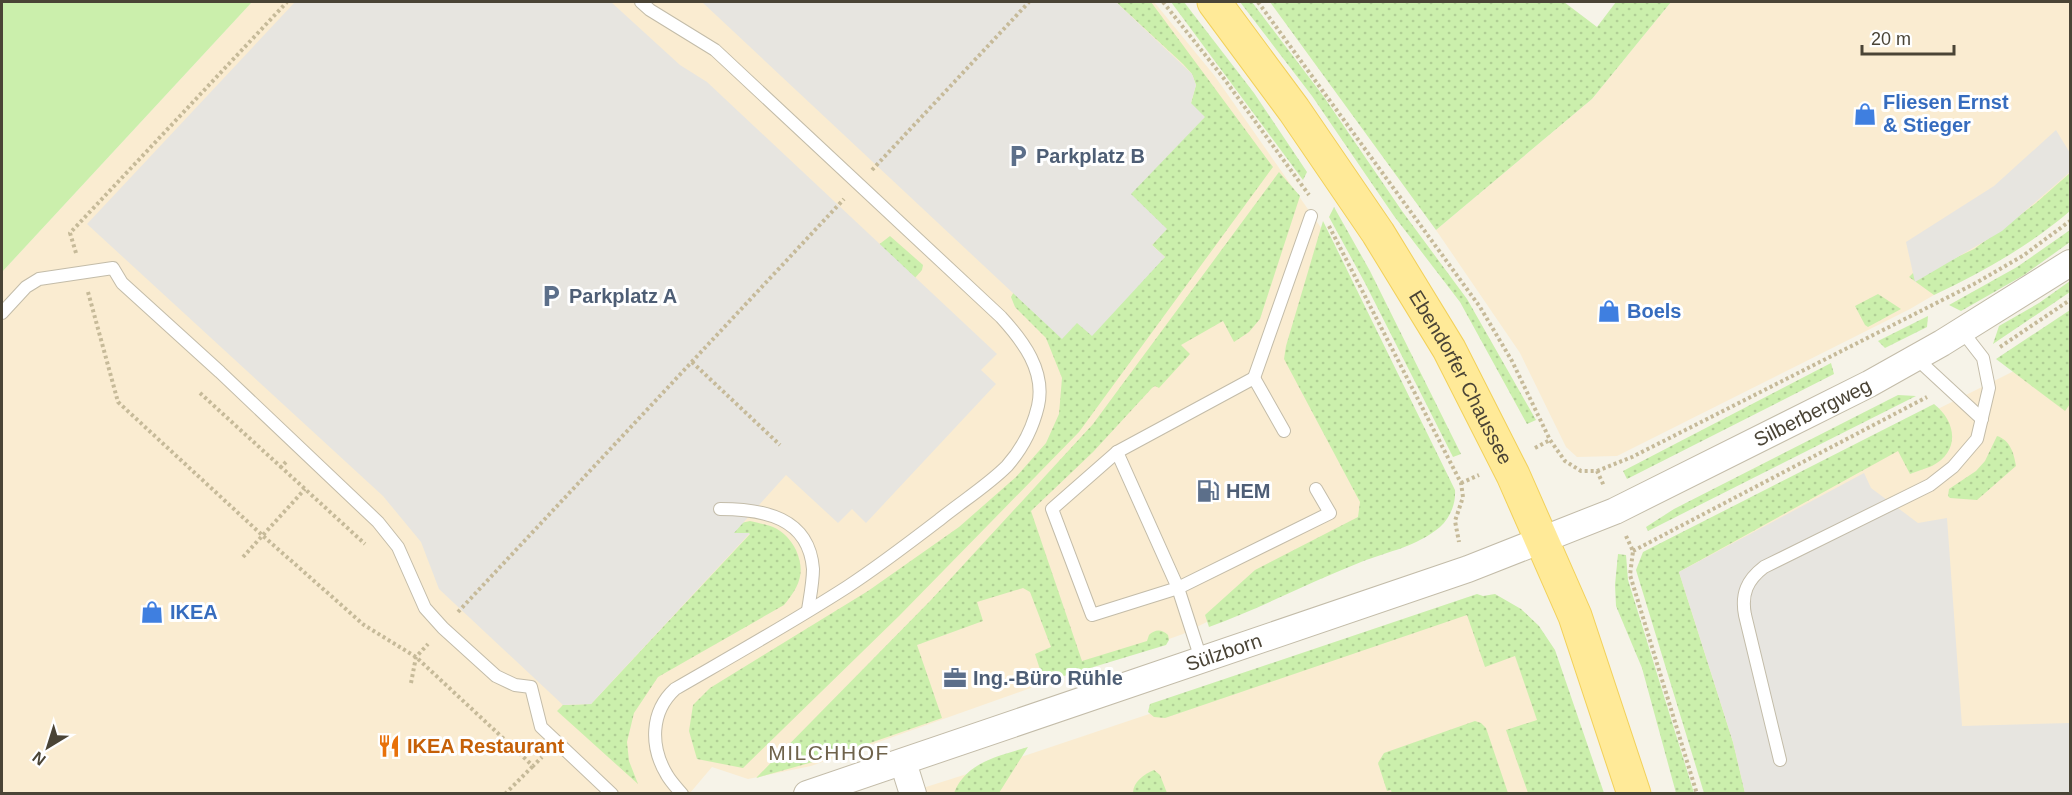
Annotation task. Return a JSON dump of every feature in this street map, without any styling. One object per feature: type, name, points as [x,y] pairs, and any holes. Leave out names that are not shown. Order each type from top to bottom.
[{"type":"main road","name":"Ebendorfer Chaussee","points":[[1214,2],[1294,110],[1378,233],[1449,349],[1494,438],[1575,615],[1634,794]]},
{"type":"street","name":"Silberbergweg","points":[[1542,540],[1615,511],[1869,384],[1962,331],[2070,263]]},
{"type":"street","name":"Sülzborn","points":[[807,794],[1468,569],[1542,540]]},
{"type":"street","points":[[903,762],[913,794]]},
{"type":"lane","points":[[645,6],[715,50],[1015,332],[1023,343],[1037,373],[1040,388],[1038,404],[1027,435],[1018,451],[992,479],[875,568],[675,689],[665,698],[658,711],[655,728],[657,751],[667,775],[682,794]]},
{"type":"lane","points":[[1316,489],[1330,513],[1178,588],[1092,615],[1052,509],[1117,452],[1254,378],[1318,217]]},
{"type":"lane","points":[[2,313],[26,286],[39,279],[113,268],[122,283],[220,372],[378,522],[398,547],[425,608],[443,628],[496,676],[515,685],[531,687],[542,727],[612,794]]},
{"type":"lane","points":[[1780,760],[1745,615],[1743,596],[1746,586],[1752,577],[1764,567],[1930,485],[1953,467],[1977,439],[1989,388],[1983,358],[1962,331]]},
{"type":"lane","points":[[1916,358],[1982,419]]},
{"type":"lane","points":[[1254,378],[1284,430]]},
{"type":"lane","points":[[1117,452],[1178,588],[1201,660]]},
{"type":"lane","points":[[720,509],[742,509],[771,515],[792,526],[803,538],[811,553],[813,572],[808,610]]},
{"type":"path","points":[[287,2],[70,233],[118,402],[262,535],[364,625],[416,657],[533,766]]},
{"type":"path","points":[[411,683],[416,657],[1029,2]]},
{"type":"path","points":[[1163,2],[1222,76],[1305,189]]},
{"type":"path","points":[[1258,2],[1480,307],[1512,361],[1550,440],[1565,461],[1581,471],[1597,471],[1632,457],[1947,298],[2024,255],[2070,221]]},
{"type":"path","points":[[1318,217],[1337,239],[1461,483],[1463,497],[1455,521]]},
{"type":"path","points":[[1994,350],[2070,300]]},
{"type":"path","points":[[692,362],[780,445]]},
{"type":"path","points":[[200,393],[281,467]]},
{"type":"path","name":"Silberbergweg","points":[[1633,551],[1922,400]]},
{"type":"path","name":"Ebendorfer Chaussee","points":[[1539,446],[1550,440]]},
{"type":"path","points":[[1597,471],[1603,485]]},
{"type":"path","name":"Ebendorfer Chaussee","points":[[1461,483],[1470,479]]},
{"type":"path","points":[[243,556],[305,489]]},
{"type":"path","points":[[1628,541],[1633,551],[1630,575],[1697,794]]},
{"type":"path","points":[[505,794],[557,741]]},
{"type":"shaded area","points":[[252,2],[1154,2],[1214,75],[1324,232],[1450,488],[1258,596],[1183,634],[811,766],[748,779],[712,767],[690,793],[2,793],[2,272]]},
{"type":"shaded area","name":"Parkplatz A","points":[[295,2],[611,2],[680,65],[707,82],[997,354],[981,370],[996,384],[866,523],[852,509],[838,523],[786,475],[734,533],[750,533],[591,704],[563,705],[439,589],[421,542],[383,496],[87,224]]},
{"type":"shaded area","name":"Parkplatz B","points":[[702,2],[1116,2],[1192,74],[1196,85],[1191,103],[1205,117],[1131,194],[1167,229],[1152,245],[1165,257],[1092,336],[1077,323],[1062,339]]},
{"type":"shaded area","points":[[1671,2],[2070,2],[2070,207],[2031,238],[1910,309],[1617,456],[1577,457],[1566,447],[1520,353],[1436,230],[1592,99]]},
{"type":"shaded area","points":[[2056,130],[2070,153],[2070,172],[2002,231],[1915,282],[1906,242],[1994,186]]},
{"type":"shaded area","points":[[2028,364],[2070,379],[2070,793],[1708,793],[1657,549]]},
{"type":"shaded area","points":[[1864,473],[1871,488],[1918,523],[1947,518],[1962,726],[2070,723],[2070,793],[1745,793],[1733,742],[1679,572]]},
{"type":"shaded area","points":[[1468,607],[1499,608],[1563,794],[904,794],[1033,753]]},
{"type":"green space","points":[[2,2],[252,2],[2,272]]},
{"type":"green space","points":[[1116,2],[1151,2],[1273,167],[1079,432],[900,615],[743,768],[697,759],[689,731],[693,705],[710,688],[868,591],[959,527],[1016,477],[1046,443],[1059,414],[1062,378],[1046,338],[1015,307],[1011,297],[1019,283],[1062,338],[1077,322],[1165,257],[1152,245],[1166,229],[1130,195],[1191,103],[1196,85],[1192,74],[1183,64]]},
{"type":"green space","points":[[1171,2],[1184,2],[1254,93],[1307,172],[1303,180]]},
{"type":"green space","points":[[1240,2],[1252,2],[1324,97],[1402,211],[1467,299],[1536,420],[1527,424],[1460,302],[1394,216],[1312,96]]},
{"type":"green space","points":[[1270,2],[1564,2],[1597,27],[1616,2],[1671,2],[1592,99],[1436,230]]},
{"type":"green space","points":[[1279,172],[1300,196],[1260,319],[1249,332],[1234,342],[1223,321],[1181,345],[1190,354],[1159,388],[1155,386],[1152,388],[1093,452],[1031,511],[1082,661],[1147,641],[1149,635],[1156,631],[1168,635],[1169,640],[1166,645],[1044,682],[1035,654],[1051,647],[1030,592],[1023,588],[977,602],[983,621],[917,645],[942,718],[827,758],[756,778],[931,600],[1093,424]]},
{"type":"green space","points":[[2070,173],[2070,211],[2022,247],[1988,268],[1934,295],[1909,277],[1918,268],[1922,274],[1974,249],[2036,203]]},
{"type":"green space","points":[[1334,207],[1370,271],[1461,454],[1453,457],[1329,217]]},
{"type":"green space","points":[[1323,221],[1455,490],[1453,505],[1444,523],[1421,539],[1209,627],[1205,615],[1255,570],[1358,517],[1360,502],[1284,359]]},
{"type":"green space","points":[[2070,230],[2070,242],[2024,275],[1961,311],[1949,305],[2017,267]]},
{"type":"green space","points":[[890,236],[923,265],[922,270],[914,279],[877,246]]},
{"type":"green space","points":[[2070,281],[2070,292],[1993,344],[1999,326],[2039,303]]},
{"type":"green space","points":[[1878,294],[1901,309],[1868,327],[1855,306]]},
{"type":"green space","points":[[2070,310],[2070,404],[2065,411],[1996,359]]},
{"type":"green space","points":[[1928,316],[1927,327],[1885,348],[1878,341]]},
{"type":"green space","points":[[1831,363],[1834,374],[1627,479],[1623,471]]},
{"type":"green space","points":[[1898,395],[1916,396],[1648,531],[1646,527],[1674,509]]},
{"type":"green space","points":[[1934,404],[1947,419],[1952,436],[1948,452],[1932,466],[1910,474],[1898,451],[1679,572],[1733,742],[1745,793],[1704,793],[1636,570],[1643,552]]},
{"type":"green space","points":[[1997,436],[2011,448],[2016,466],[1977,500],[1950,498],[1949,489],[1976,471],[1985,461]]},
{"type":"green space","points":[[750,521],[777,529],[792,543],[799,558],[801,573],[797,586],[784,605],[658,677],[634,713],[627,742],[629,761],[638,784],[557,711],[563,705],[591,704],[750,534],[730,533],[741,523]]},
{"type":"green space","points":[[1618,554],[1626,555],[1628,580],[1694,793],[1676,793],[1642,668],[1616,606],[1615,585]]},
{"type":"green space","points":[[1477,594],[1483,596],[1495,594],[1521,609],[1539,626],[1555,650],[1604,793],[1528,793],[1506,730],[1537,720],[1515,656],[1485,667],[1467,615],[1165,718],[1154,717],[1148,712],[1150,704]]},
{"type":"green space","points":[[1475,721],[1486,728],[1508,793],[1392,794],[1391,790],[1387,791],[1378,763],[1384,753]]},
{"type":"green space","points":[[1028,747],[999,793],[954,793],[959,782],[975,767],[995,757]]},
{"type":"green space","points":[[1154,770],[1160,775],[1167,793],[1133,793],[1140,779]]},
{"type":"place","name":"Fliesen Ernst & Stieger","points":[[1865,114]]},
{"type":"place","name":"Parkplatz B","points":[[1018,156]]},
{"type":"place","name":"Parkplatz A","points":[[551,296]]},
{"type":"place","name":"Boels","points":[[1609,311]]},
{"type":"place","name":"HEM","points":[[1208,491]]},
{"type":"place","name":"IKEA","points":[[152,612]]},
{"type":"place","name":"Ing.-Büro Rühle","points":[[955,678]]},
{"type":"place","name":"IKEA Restaurant","points":[[389,746]]},
{"type":"district","name":"MILCHHOF","points":[[829,752]]}]
